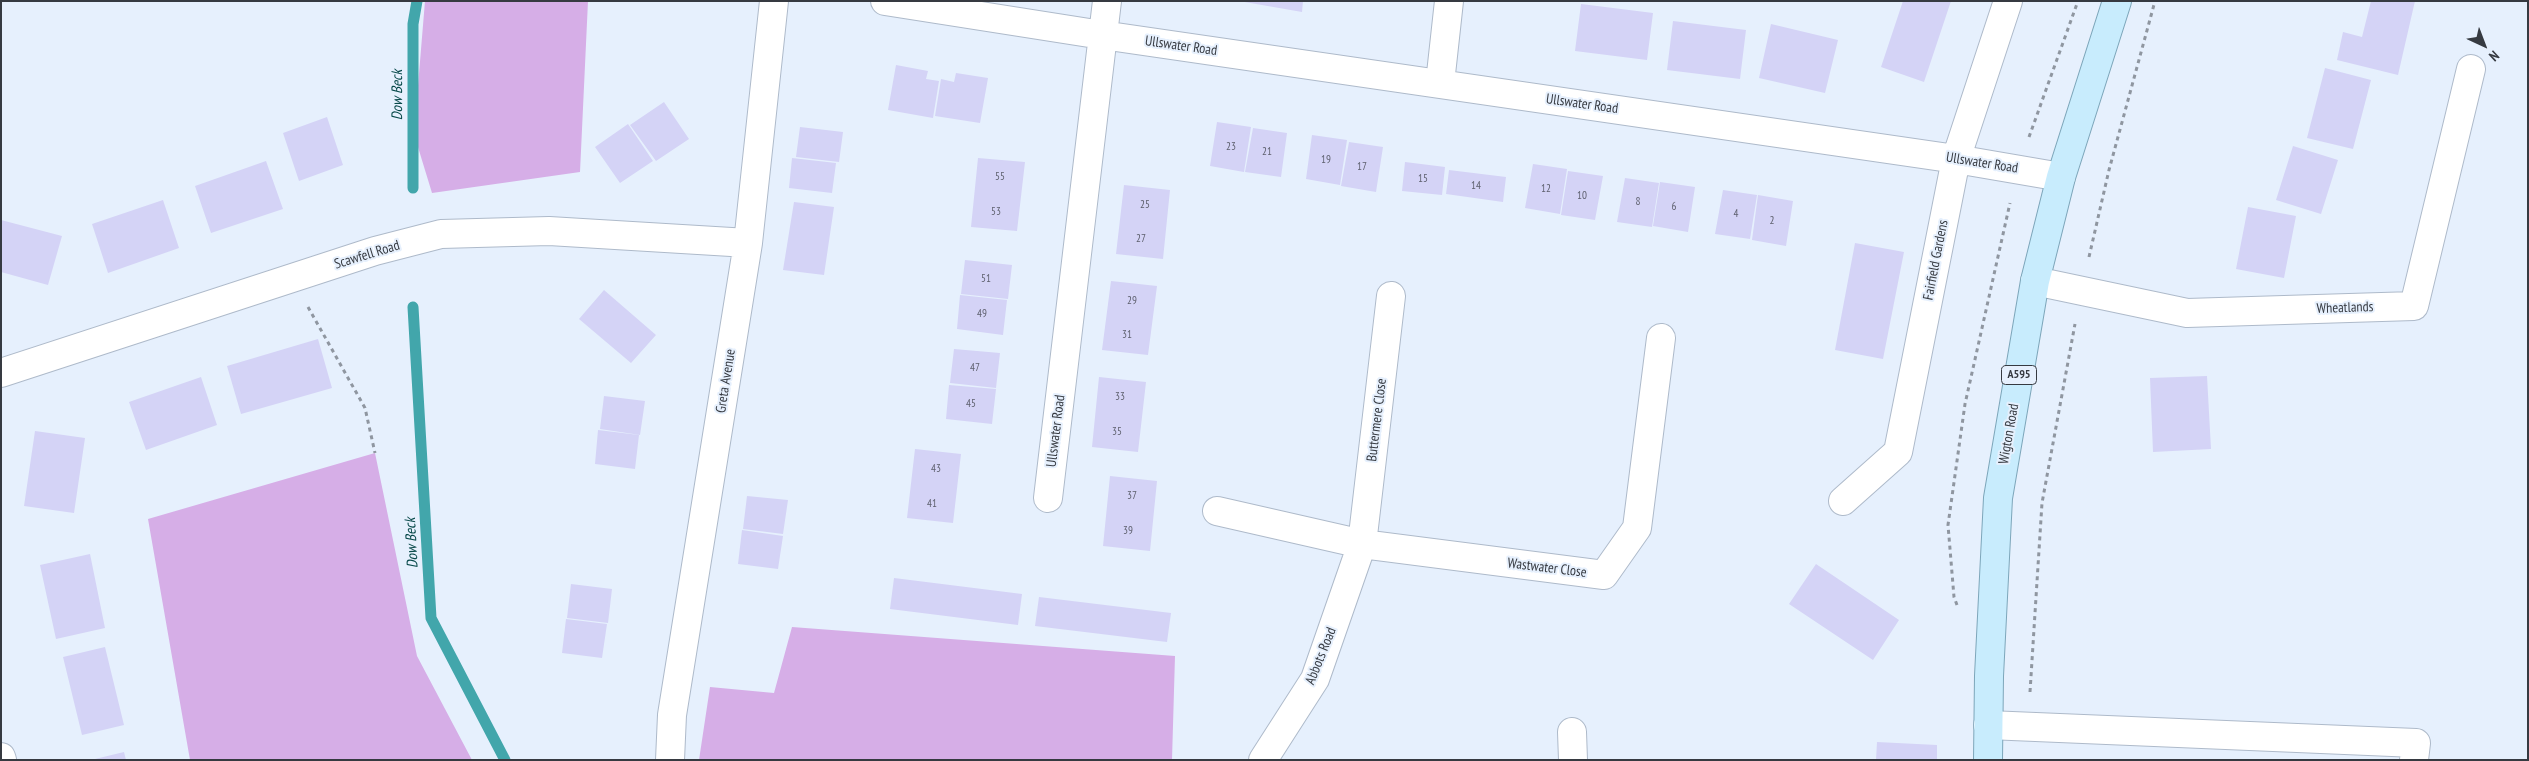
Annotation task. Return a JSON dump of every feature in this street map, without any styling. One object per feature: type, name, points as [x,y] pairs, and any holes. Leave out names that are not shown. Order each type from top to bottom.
[{"type":"main road","name":"Wigton Road","points":[[1988,760],[1988,676],[1998,498],[2035,281],[2061,177],[2117,1]]},
{"type":"street","name":"Greta Avenue","points":[[670,760],[672,715],[748,243],[774,1]]},
{"type":"street","name":"Ullswater Road","points":[[885,1],[1102,35],[1956,159],[2061,177]]},
{"type":"street","name":"Ullswater Road","points":[[1048,498],[1107,1]]},
{"type":"street","points":[[1440,83],[1449,1]]},
{"type":"street","name":"Fairfield Gardens","points":[[1843,501],[1898,452],[1956,159],[2008,1]]},
{"type":"street","name":"Wheatlands","points":[[2035,281],[2187,313],[2414,306],[2471,69]]},
{"type":"street","name":"Scawfell Road","points":[[1,373],[375,251],[441,234],[549,231],[748,243]]},
{"type":"street","name":"Buttermere Close","points":[[1362,544],[1391,296]]},
{"type":"street","name":"Wastwater Close","points":[[1362,544],[1604,575],[1637,528],[1661,338]]},
{"type":"street","points":[[1217,511],[1362,544]]},
{"type":"street","name":"Abbots Road","points":[[1263,760],[1315,679],[1362,544]]},
{"type":"street","points":[[1988,725],[2140,733],[2416,743],[2414,760]]},
{"type":"street","points":[[1572,732],[1573,760]]},
{"type":"path","points":[[2030,726],[2031,659],[2042,503],[2081,291],[2109,170],[2155,1]]},
{"type":"path","points":[[291,278],[365,408],[375,453]]},
{"type":"shaded area","points":[[425,1],[588,1],[580,172],[432,193],[414,134]]},
{"type":"shaded area","points":[[375,453],[417,656],[472,760],[190,760],[148,519]]},
{"type":"shaded area","points":[[792,627],[1175,656],[1172,760],[699,760],[710,687],[774,693]]},
{"type":"building","points":[[1239,1],[1303,1],[1302,12]]},
{"type":"building","points":[[1903,1],[1951,1],[1924,82],[1881,67]]},
{"type":"building","points":[[2371,1],[2415,1],[2398,75],[2337,60],[2343,32],[2362,37]]},
{"type":"building","points":[[1581,4],[1653,13],[1647,60],[1575,51]]},
{"type":"building","points":[[1673,21],[1746,30],[1740,79],[1667,70]]},
{"type":"building","points":[[1771,24],[1838,40],[1825,93],[1759,78]]},
{"type":"building","points":[[896,65],[928,71],[926,79],[939,81],[933,118],[888,110]]},
{"type":"building","points":[[2325,68],[2371,80],[2353,149],[2307,138]]},
{"type":"building","points":[[956,73],[988,78],[980,123],[935,116],[941,79],[954,82]]},
{"type":"building","points":[[664,102],[689,139],[656,161],[630,125]]},
{"type":"building","points":[[327,117],[343,165],[299,181],[283,133]]},
{"type":"building","points":[[1217,122],[1251,127],[1244,172],[1210,166]]},
{"type":"building","points":[[628,124],[653,161],[620,183],[595,147]]},
{"type":"building","points":[[800,127],[843,132],[839,162],[796,157]]},
{"type":"building","points":[[1253,128],[1287,133],[1281,177],[1245,172]]},
{"type":"building","points":[[1312,135],[1347,140],[1340,185],[1306,179]]},
{"type":"building","points":[[1349,142],[1383,147],[1376,192],[1341,186]]},
{"type":"building","points":[[2293,146],[2338,160],[2321,214],[2276,200]]},
{"type":"building","points":[[792,158],[836,163],[832,193],[789,188]]},
{"type":"building","points":[[978,158],[1025,162],[1017,231],[971,227]]},
{"type":"building","points":[[266,161],[283,209],[211,233],[195,186]]},
{"type":"building","points":[[1405,162],[1445,167],[1442,195],[1402,191]]},
{"type":"building","points":[[1533,164],[1567,169],[1560,214],[1525,208]]},
{"type":"building","points":[[1449,170],[1506,177],[1503,202],[1446,194]]},
{"type":"building","points":[[1568,171],[1603,176],[1595,220],[1561,215]]},
{"type":"building","points":[[1625,178],[1659,183],[1652,227],[1617,222]]},
{"type":"building","points":[[1660,182],[1695,187],[1688,232],[1653,226]]},
{"type":"building","points":[[1124,185],[1170,190],[1163,259],[1116,254]]},
{"type":"building","points":[[1723,190],[1757,195],[1750,239],[1715,234]]},
{"type":"building","points":[[1758,195],[1793,201],[1786,246],[1752,240]]},
{"type":"building","points":[[163,200],[179,248],[108,273],[92,224]]},
{"type":"building","points":[[794,202],[834,207],[824,275],[783,270]]},
{"type":"building","points":[[2248,207],[2296,216],[2284,278],[2236,269]]},
{"type":"building","points":[[1,220],[62,236],[48,285],[1,272]]},
{"type":"building","points":[[1855,243],[1904,252],[1883,359],[1835,350]]},
{"type":"building","points":[[965,260],[1012,265],[1008,299],[961,294]]},
{"type":"building","points":[[1111,281],[1157,286],[1148,355],[1102,350]]},
{"type":"building","points":[[604,290],[656,335],[631,363],[579,319]]},
{"type":"building","points":[[960,295],[1007,300],[1003,335],[957,329]]},
{"type":"building","points":[[318,339],[332,388],[241,414],[227,366]]},
{"type":"building","points":[[954,349],[1000,353],[996,388],[950,383]]},
{"type":"building","points":[[2207,376],[2211,449],[2153,452],[2150,378]]},
{"type":"building","points":[[201,377],[217,425],[146,450],[129,402]]},
{"type":"building","points":[[1099,377],[1146,382],[1138,452],[1092,447]]},
{"type":"building","points":[[949,385],[996,389],[992,424],[946,419]]},
{"type":"building","points":[[604,396],[645,401],[640,435],[600,429]]},
{"type":"building","points":[[598,430],[639,435],[635,469],[595,464]]},
{"type":"building","points":[[35,431],[85,438],[74,513],[24,506]]},
{"type":"building","points":[[915,449],[961,454],[953,523],[907,518]]},
{"type":"building","points":[[1110,476],[1157,481],[1150,551],[1103,546]]},
{"type":"building","points":[[747,496],[788,500],[783,534],[743,529]]},
{"type":"building","points":[[742,530],[783,536],[778,569],[738,564]]},
{"type":"building","points":[[90,554],[105,628],[56,639],[40,565]]},
{"type":"building","points":[[1816,564],[1899,620],[1873,660],[1789,604]]},
{"type":"building","points":[[894,578],[1022,594],[1018,625],[890,609]]},
{"type":"building","points":[[571,584],[612,589],[608,623],[567,618]]},
{"type":"building","points":[[1039,597],[1171,613],[1167,642],[1035,626]]},
{"type":"building","points":[[566,619],[607,624],[602,658],[562,653]]},
{"type":"building","points":[[105,647],[124,725],[82,735],[63,657]]},
{"type":"building","points":[[1877,742],[1937,745],[1937,760],[1876,760]]},
{"type":"building","points":[[124,752],[126,760],[95,760],[95,759]]},
{"type":"waterway","name":"Dow Beck","points":[[413,188],[413,24],[417,1]]},
{"type":"waterway","name":"Dow Beck","points":[[413,307],[431,618],[505,760]]}]
